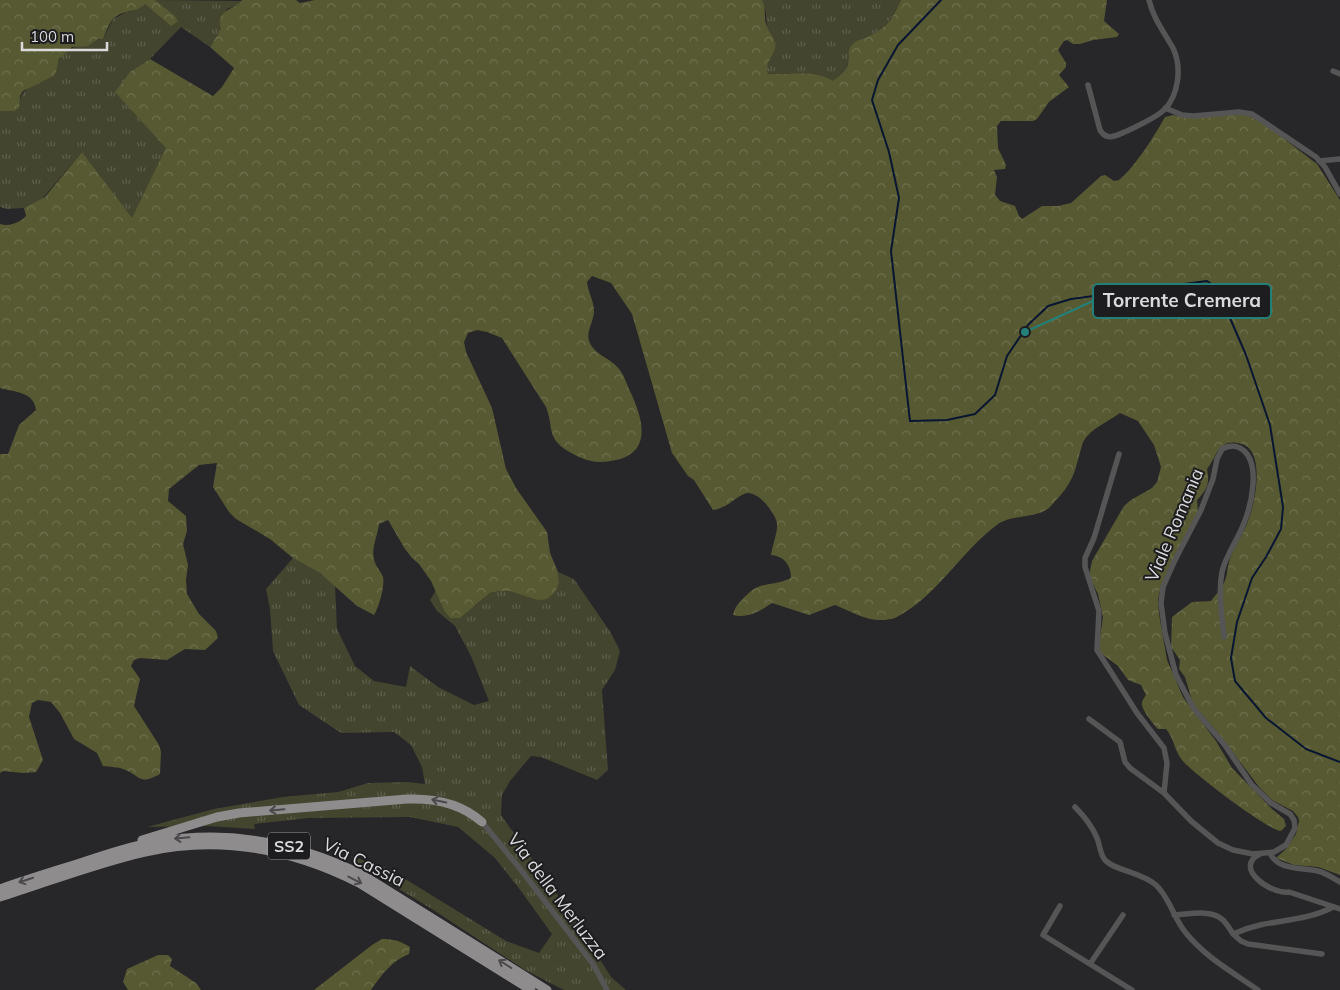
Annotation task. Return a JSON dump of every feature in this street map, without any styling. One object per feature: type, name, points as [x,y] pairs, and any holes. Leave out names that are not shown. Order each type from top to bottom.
[{"type":"highway","points":[[111,853],[148,838],[217,817],[239,813],[387,800],[418,798],[443,802],[464,810],[482,822]]},
{"type":"highway","name":"Via Cassia","points":[[0,889],[111,853],[156,842],[207,837],[262,841],[301,850],[345,866],[380,884],[546,990]]},
{"type":"highway","name":"Via Cassia","points":[[0,897],[108,862],[160,849],[209,845],[265,849],[300,858],[360,883],[531,990]]},
{"type":"street","points":[[1088,85],[1100,130],[1102,134],[1108,137],[1125,131],[1158,114],[1165,108],[1177,80],[1178,62],[1174,50],[1154,15],[1149,0]]},
{"type":"street","points":[[1333,71],[1340,74]]},
{"type":"street","points":[[1165,108],[1179,114],[1193,116],[1233,112],[1249,113],[1309,152],[1319,161],[1340,194]]},
{"type":"street","points":[[1319,161],[1340,158]]},
{"type":"street","name":"Viale Romania","points":[[1224,637],[1221,591],[1222,574],[1228,556],[1247,517],[1253,481],[1252,464],[1248,455],[1240,448],[1231,446],[1222,449],[1217,459],[1213,480],[1201,510],[1166,579],[1161,608],[1171,659],[1178,679],[1191,704],[1224,744],[1252,785],[1271,803],[1287,811],[1294,820],[1295,828],[1286,845],[1280,850],[1270,853]]},
{"type":"street","points":[[1119,454],[1096,533],[1086,558],[1085,567],[1099,611],[1097,650],[1137,713],[1164,748],[1166,763],[1164,793]]},
{"type":"street","points":[[1088,719],[1120,742],[1125,762],[1130,768],[1164,793],[1191,821],[1218,843],[1233,850],[1260,854],[1270,853],[1274,860],[1280,864],[1298,869],[1318,871],[1340,882]]},
{"type":"street","points":[[1076,807],[1092,828],[1106,861],[1151,881],[1163,893],[1174,915],[1192,940],[1215,960],[1258,990]]},
{"type":"street","name":"Via della Merluzza","points":[[482,822],[593,964],[607,990]]},
{"type":"street","points":[[1260,854],[1257,855],[1252,863],[1251,872],[1254,878],[1274,890],[1283,893],[1289,892],[1340,909]]},
{"type":"street","points":[[1060,906],[1043,934],[1132,990]]},
{"type":"street","points":[[1233,934],[1258,925],[1322,912],[1333,907]]},
{"type":"street","points":[[1090,964],[1123,914]]},
{"type":"street","points":[[1174,915],[1207,914],[1216,916],[1223,920],[1233,934],[1248,944],[1322,954]]},
{"type":"green space","points":[[0,0],[155,0],[174,15],[178,21],[171,26],[145,4],[138,9],[122,13],[111,22],[103,39],[98,39],[88,46],[72,47],[59,59],[54,76],[23,91],[20,96],[19,108],[14,111],[0,111]]},
{"type":"green space","points":[[155,0],[242,1],[238,5],[227,9],[221,29],[210,47],[181,27],[150,59],[131,71],[167,148],[132,219],[82,152],[42,199],[24,208],[7,209],[0,207],[0,111],[5,111],[19,103],[27,89],[54,76],[61,57],[68,50],[103,39],[113,19],[126,12],[133,11],[145,4],[171,25],[174,15]]},
{"type":"green space","points":[[242,0],[296,0],[300,3],[315,0],[762,0],[768,30],[775,45],[774,52],[768,63],[768,74],[802,73],[825,77],[833,81],[847,67],[849,50],[854,43],[876,32],[885,25],[892,18],[901,0],[1107,0],[1104,21],[1119,34],[1117,37],[1093,40],[1080,44],[1073,44],[1067,40],[1064,41],[1058,50],[1066,63],[1066,67],[1059,75],[1069,87],[1049,102],[1037,119],[1033,121],[1001,121],[997,126],[998,148],[1006,165],[1005,169],[994,170],[997,177],[995,195],[1000,201],[1015,206],[1022,219],[1042,206],[1058,206],[1071,203],[1101,176],[1105,175],[1114,181],[1119,180],[1138,159],[1165,117],[1173,115],[1187,118],[1235,113],[1250,116],[1270,128],[1317,164],[1340,200],[1340,875],[1318,867],[1294,865],[1276,858],[1286,849],[1296,834],[1298,817],[1293,811],[1272,800],[1259,787],[1219,734],[1193,704],[1185,677],[1179,669],[1180,660],[1171,647],[1172,617],[1192,602],[1211,601],[1225,582],[1233,552],[1251,513],[1256,491],[1256,467],[1254,457],[1249,449],[1242,444],[1234,442],[1223,445],[1207,469],[1208,483],[1197,500],[1198,511],[1160,589],[1158,600],[1159,614],[1167,660],[1183,697],[1216,741],[1232,768],[1284,819],[1286,826],[1281,831],[1247,812],[1188,766],[1179,756],[1166,729],[1158,729],[1145,713],[1142,703],[1146,695],[1141,685],[1128,680],[1118,666],[1098,651],[1103,617],[1098,594],[1089,576],[1092,561],[1124,506],[1152,488],[1157,482],[1161,467],[1154,445],[1138,421],[1120,413],[1095,429],[1083,442],[1075,471],[1065,490],[1049,508],[1037,514],[1010,519],[998,524],[984,535],[923,598],[895,618],[887,620],[871,619],[835,605],[809,615],[772,603],[749,615],[733,615],[738,604],[754,589],[791,578],[790,569],[786,562],[780,557],[771,555],[777,531],[776,519],[765,503],[749,493],[713,510],[694,480],[688,476],[672,453],[632,314],[611,283],[592,276],[587,282],[594,311],[588,337],[589,341],[595,350],[621,371],[638,409],[642,430],[640,440],[636,449],[628,455],[616,460],[597,462],[579,457],[565,449],[553,435],[546,407],[502,338],[477,330],[468,333],[464,342],[466,352],[492,408],[506,469],[516,488],[547,532],[550,553],[558,572],[559,583],[555,592],[547,599],[537,600],[509,591],[499,591],[490,593],[460,618],[450,618],[444,610],[431,581],[405,549],[388,520],[379,524],[374,546],[373,555],[383,577],[383,586],[374,615],[357,606],[320,573],[293,558],[270,539],[236,519],[229,512],[213,487],[217,463],[199,465],[169,489],[168,501],[186,516],[187,531],[183,544],[188,565],[187,594],[199,614],[216,631],[218,638],[205,650],[185,649],[167,660],[140,658],[134,660],[131,666],[140,679],[134,706],[159,745],[161,752],[160,774],[144,780],[123,769],[103,766],[97,753],[74,739],[60,713],[51,702],[38,700],[32,703],[29,717],[43,760],[36,772],[3,771],[0,773],[0,454],[8,454],[19,425],[36,410],[31,399],[27,396],[0,388],[0,224],[10,225],[26,216],[24,208],[45,197],[82,152],[132,218],[166,148],[115,92],[131,71],[150,59],[213,96],[222,87],[234,68],[210,47],[221,29],[220,22],[223,14]]},
{"type":"green space","points":[[762,0],[901,0],[884,27],[856,41],[848,55],[848,63],[845,70],[833,82],[810,74],[768,74],[766,67],[775,41],[767,28],[766,13]]},
{"type":"green space","points":[[293,558],[320,573],[335,585],[337,629],[355,666],[374,681],[406,687],[410,666],[438,687],[474,705],[489,701],[471,656],[455,626],[437,611],[430,600],[436,590],[444,610],[475,606],[490,593],[499,591],[509,591],[537,600],[559,583],[558,572],[574,579],[611,633],[620,651],[615,670],[602,690],[608,770],[597,780],[541,757],[531,756],[510,781],[502,795],[501,815],[575,920],[611,977],[626,990],[564,990],[525,970],[432,909],[356,863],[351,856],[389,869],[506,941],[539,953],[552,934],[495,858],[458,827],[410,817],[309,818],[254,824],[255,829],[207,826],[147,827],[214,809],[283,797],[338,792],[368,783],[407,782],[425,784],[422,767],[411,745],[394,732],[341,733],[299,705],[273,651],[270,609],[266,589]]},
{"type":"green space","points":[[382,939],[400,942],[410,947],[409,954],[398,960],[388,969],[371,990],[314,990],[372,945]]},
{"type":"green space","points":[[158,955],[168,955],[172,959],[170,966],[196,983],[201,990],[128,990],[123,982],[127,969]]},
{"type":"waterway","points":[[941,0],[898,45],[878,80],[872,100],[889,152],[899,198],[891,251],[910,421],[947,420],[975,414],[995,395],[1007,356],[1028,325],[1048,306],[1071,299],[1207,281],[1217,288],[1246,355],[1270,425],[1283,507],[1281,529],[1252,578],[1237,622],[1231,658],[1235,681],[1266,718],[1306,749],[1340,762]]},
{"type":"place","name":"Torrente Cremera","points":[[1025,332]]}]
